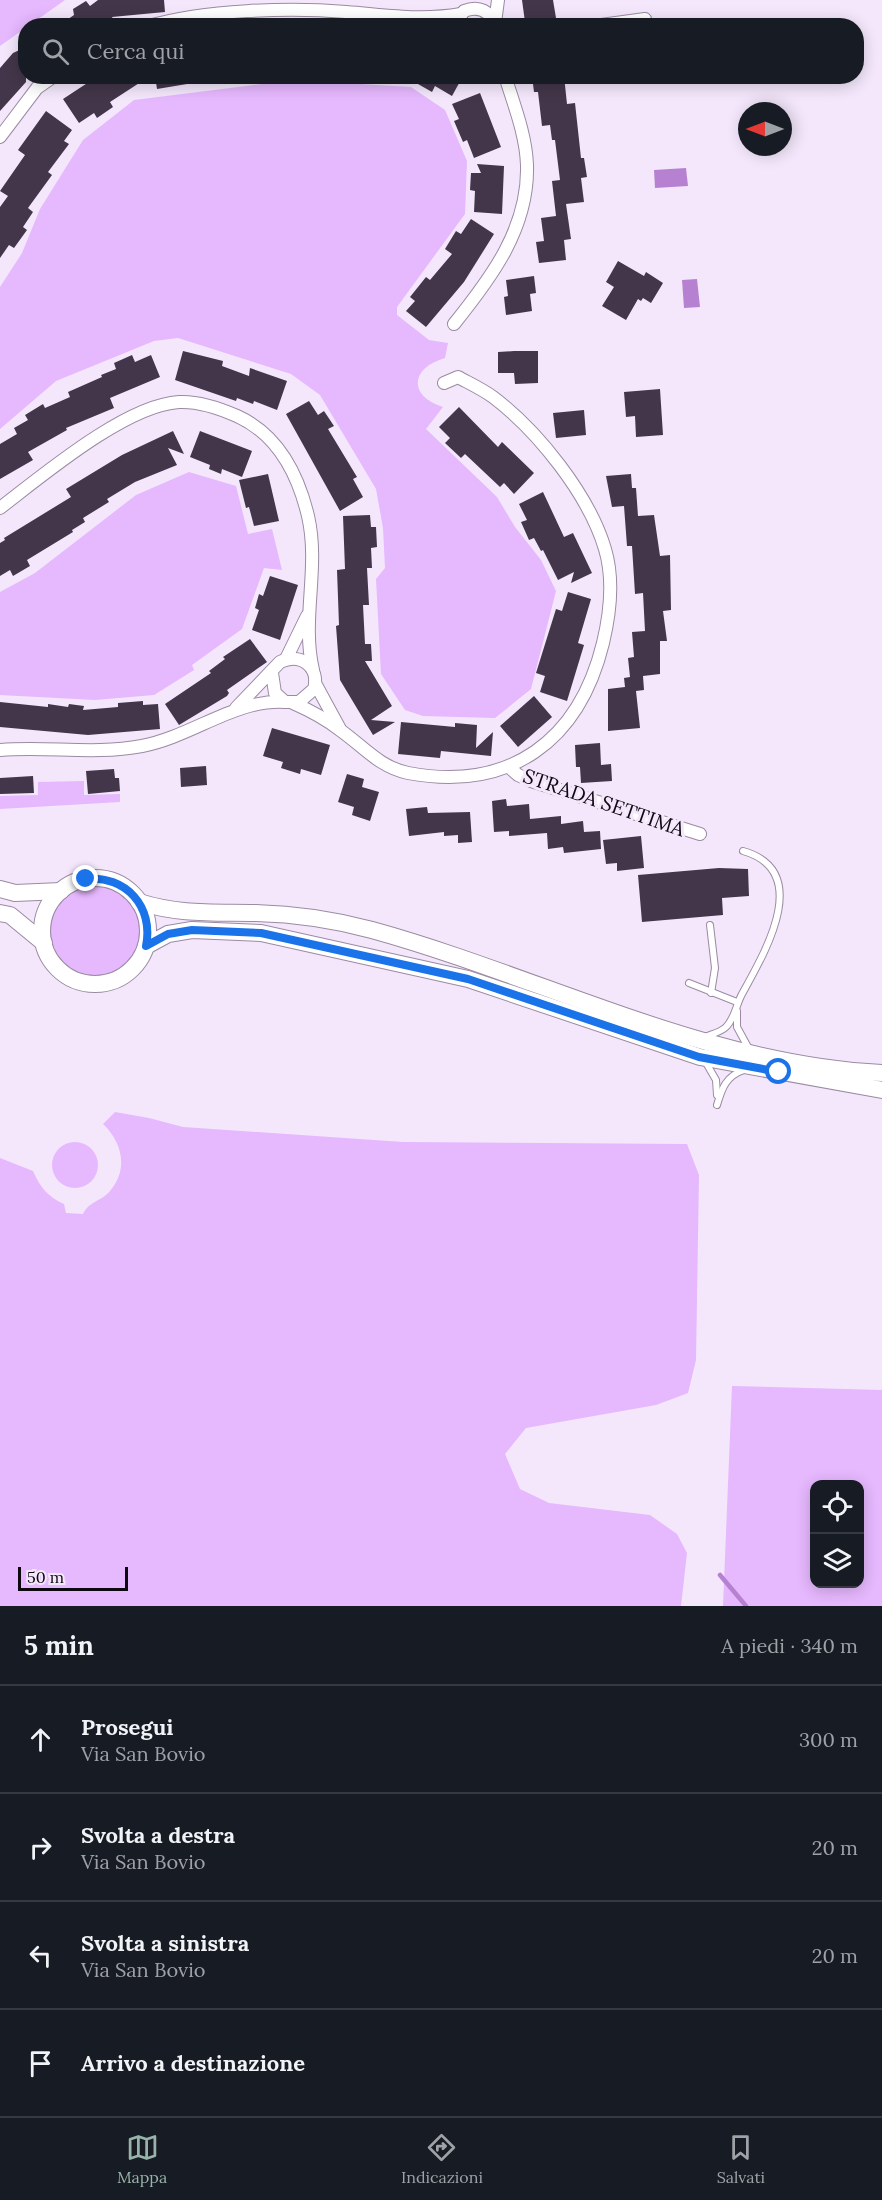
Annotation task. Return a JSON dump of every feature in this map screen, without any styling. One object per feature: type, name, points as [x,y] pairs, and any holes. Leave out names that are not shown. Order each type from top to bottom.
[{"type":"main road","points":[[140,902],[148,927],[146,946],[140,960],[118,979],[98,984],[77,981],[60,971],[49,957],[43,932],[47,911],[61,891],[79,881],[103,879],[120,885],[140,902],[164,910],[188,913],[293,915],[371,930],[699,1048]]},
{"type":"main road","points":[[0,889],[15,893],[61,891]]},
{"type":"main road","points":[[0,913],[10,915],[44,943]]},
{"type":"main road","points":[[146,946],[168,934],[192,930],[261,933],[468,979],[699,1048],[882,1090]]},
{"type":"main road","points":[[753,1060],[882,1073]]},
{"type":"street","points":[[496,18],[498,0]]},
{"type":"street","points":[[416,18],[469,8],[488,13],[491,18]]},
{"type":"street","points":[[202,18],[228,14],[292,11],[345,12],[402,18]]},
{"type":"street","points":[[0,137],[37,88],[43,84]]},
{"type":"street","points":[[505,84],[511,94]]},
{"type":"street","points":[[454,324],[486,284],[509,247],[523,206],[527,166],[522,128],[508,84]]},
{"type":"street","name":"STRADA SETTIMA","points":[[0,750],[97,752],[142,746],[182,735],[232,711],[269,701],[289,702],[341,730],[370,755],[387,766],[407,773],[458,776],[482,774],[520,762],[569,722],[583,701],[598,663],[607,627],[610,581],[605,549],[591,516],[572,484],[549,452],[520,422],[493,397],[458,377],[444,383]]},
{"type":"street","name":"STRADA SETTIMA","points":[[0,508],[82,445],[142,414],[177,402],[190,402],[223,410],[257,426],[283,456],[299,487],[308,516],[313,548],[309,652],[314,677],[341,730]]},
{"type":"street","name":"STRADA SETTIMA","points":[[232,711],[272,673],[280,662],[286,659],[309,612]]},
{"type":"street","points":[[272,673],[274,693],[289,702],[310,695],[314,677],[299,659],[286,659]]},
{"type":"street","name":"STRADA SETTIMA","points":[[509,767],[518,775],[531,780],[700,834]]},
{"type":"lane","points":[[737,1002],[738,1027],[753,1060],[728,1078],[721,1089],[717,1105],[714,1072],[699,1048],[725,1028],[733,1016],[737,1002],[762,960],[776,930],[777,881],[770,864],[758,855],[743,851]]},
{"type":"lane","points":[[710,925],[715,968],[711,993]]},
{"type":"lane","points":[[689,983],[737,1002]]},
{"type":"shaded area","points":[[0,0],[65,0],[40,18],[18,18],[18,33],[0,46]]},
{"type":"shaded area","points":[[262,84],[361,84],[411,87],[445,110],[467,161],[465,214],[397,307],[397,315],[429,340],[448,343],[445,358],[425,368],[418,382],[419,389],[424,396],[443,407],[426,429],[497,497],[515,527],[541,560],[556,591],[531,689],[495,718],[423,716],[405,710],[381,674],[376,579],[385,568],[383,528],[376,489],[320,395],[291,374],[178,338],[154,341],[56,381],[0,429],[0,287],[22,253],[40,209],[83,140],[134,100]]},
{"type":"shaded area","points":[[686,168],[688,186],[655,188],[654,170]]},
{"type":"shaded area","points":[[697,279],[700,307],[684,308],[682,280]]},
{"type":"shaded area","points":[[189,472],[236,486],[248,534],[272,529],[282,570],[264,568],[242,629],[192,665],[194,670],[154,695],[95,700],[0,695],[0,592],[35,573],[136,495]]},
{"type":"shaded area","points":[[84,781],[84,795],[120,794],[120,802],[0,809],[0,796],[38,795],[38,782]]},
{"type":"shaded area","points":[[95,886],[112,890],[127,899],[136,914],[140,931],[136,948],[127,963],[112,972],[95,976],[78,972],[63,963],[54,948],[50,931],[54,914],[63,899],[78,890]]},
{"type":"shaded area","points":[[115,1112],[183,1127],[403,1142],[687,1144],[699,1175],[696,1360],[688,1393],[656,1405],[526,1428],[505,1454],[520,1489],[549,1503],[650,1515],[677,1534],[687,1553],[681,1606],[0,1606],[0,1158],[33,1171],[45,1191],[64,1204],[66,1213],[83,1214],[89,1206],[110,1191],[120,1174],[119,1147],[103,1124]]},
{"type":"shaded area","points":[[75,1142],[91,1149],[98,1165],[91,1181],[75,1188],[59,1181],[52,1165],[59,1149]]},
{"type":"shaded area","points":[[732,1386],[882,1390],[882,1606],[723,1606]]},
{"type":"building","points":[[98,0],[164,0],[165,12],[113,18],[70,18],[74,15],[73,9],[86,1],[90,6]]},
{"type":"building","points":[[522,0],[553,0],[556,18],[524,18]]},
{"type":"building","points":[[18,51],[18,84],[24,84],[0,111],[0,68],[13,53]]},
{"type":"building","points":[[86,84],[138,84],[110,102],[113,107],[97,118],[94,113],[79,123],[63,99]]},
{"type":"building","points":[[156,84],[187,84],[157,89]]},
{"type":"building","points":[[418,84],[459,84],[452,96],[435,86],[432,92]]},
{"type":"building","points":[[533,84],[565,84],[567,104],[575,103],[581,158],[584,158],[587,177],[581,178],[584,202],[566,204],[571,239],[564,240],[566,260],[539,263],[536,242],[544,241],[541,218],[556,216],[552,181],[560,180],[555,140],[552,140],[550,125],[542,126],[538,92],[534,92]]},
{"type":"building","points":[[480,93],[501,147],[474,158],[467,140],[463,142],[454,121],[459,119],[452,104]]},
{"type":"building","points":[[46,111],[72,130],[64,141],[69,144],[48,172],[52,175],[28,208],[33,212],[23,227],[27,230],[14,248],[9,245],[0,258],[0,207],[8,196],[0,191],[25,155],[18,150]]},
{"type":"building","points":[[477,164],[504,166],[502,214],[474,212],[475,191],[470,190],[471,173],[481,173]]},
{"type":"building","points":[[471,219],[494,234],[464,282],[426,327],[406,311],[415,301],[410,297],[426,277],[430,280],[452,254],[445,249],[456,231],[461,234]]},
{"type":"building","points":[[618,261],[644,276],[646,272],[663,283],[651,303],[643,298],[641,301],[638,299],[626,320],[602,306],[614,287],[606,282]]},
{"type":"building","points":[[534,276],[536,293],[530,294],[532,311],[506,315],[504,297],[508,296],[506,280]]},
{"type":"building","points":[[183,351],[223,361],[222,366],[249,376],[250,368],[287,381],[277,410],[254,401],[253,404],[237,398],[236,401],[175,380]]},
{"type":"building","points":[[538,351],[538,383],[515,384],[514,373],[498,373],[498,352]]},
{"type":"building","points":[[132,355],[135,362],[151,355],[160,377],[110,398],[114,408],[66,428],[67,430],[28,452],[33,460],[0,479],[0,444],[17,434],[14,428],[28,420],[25,415],[43,404],[45,408],[70,397],[68,392],[116,369],[114,363]]},
{"type":"building","points":[[660,389],[663,435],[636,437],[635,416],[626,417],[624,392]]},
{"type":"building","points":[[309,401],[318,415],[324,411],[334,426],[328,429],[357,477],[353,479],[363,497],[340,511],[286,414]]},
{"type":"building","points":[[459,407],[498,447],[502,442],[534,473],[514,494],[504,483],[500,487],[465,454],[461,458],[445,443],[450,438],[439,427]]},
{"type":"building","points":[[584,410],[586,435],[556,438],[553,413]]},
{"type":"building","points":[[173,431],[184,454],[168,448],[177,465],[135,482],[107,499],[109,502],[83,518],[85,522],[72,530],[73,532],[27,560],[30,566],[13,576],[10,570],[0,576],[0,543],[5,540],[4,538],[71,497],[66,489],[122,455]]},
{"type":"building","points":[[200,431],[252,451],[242,477],[222,469],[221,474],[209,469],[210,465],[190,457]]},
{"type":"building","points":[[268,474],[279,521],[254,526],[249,507],[246,508],[239,480]]},
{"type":"building","points":[[631,474],[632,488],[636,488],[638,516],[654,515],[660,556],[670,555],[671,610],[663,611],[667,641],[660,641],[660,674],[643,676],[644,690],[636,691],[640,728],[608,731],[608,689],[625,687],[624,678],[630,677],[628,658],[634,657],[632,632],[645,631],[643,593],[635,594],[632,546],[627,546],[624,506],[612,507],[606,476]]},
{"type":"building","points":[[543,492],[564,537],[573,533],[592,573],[571,583],[574,572],[558,580],[543,550],[541,551],[534,538],[529,540],[521,522],[527,520],[519,504]]},
{"type":"building","points":[[370,515],[371,527],[376,527],[377,547],[371,548],[372,568],[367,568],[369,605],[363,605],[365,644],[371,644],[372,661],[365,661],[392,706],[371,720],[395,722],[373,735],[340,680],[336,626],[339,625],[337,570],[345,569],[343,516]]},
{"type":"building","points":[[270,576],[298,585],[280,640],[252,630],[259,610],[255,608],[259,594],[263,596]]},
{"type":"building","points":[[568,592],[591,599],[578,643],[584,645],[567,701],[540,692],[545,676],[536,673],[556,609],[562,611]]},
{"type":"building","points":[[250,639],[267,662],[227,690],[229,693],[227,696],[179,725],[165,704],[211,673],[209,671],[225,659],[223,657]]},
{"type":"building","points":[[534,696],[552,717],[518,747],[500,726]]},
{"type":"building","points":[[143,701],[143,705],[158,704],[160,729],[88,735],[0,727],[0,702],[48,707],[48,704],[68,707],[69,704],[84,706],[83,710],[118,707],[118,703]]},
{"type":"building","points":[[401,722],[455,727],[455,723],[477,725],[476,748],[493,732],[491,756],[441,751],[440,758],[398,754]]},
{"type":"building","points":[[272,728],[330,745],[321,775],[301,769],[300,774],[281,768],[283,762],[263,756]]},
{"type":"building","points":[[600,743],[601,765],[611,764],[612,781],[581,783],[580,767],[576,767],[575,745]]},
{"type":"building","points":[[206,766],[207,785],[181,787],[180,768]]},
{"type":"building","points":[[114,769],[115,778],[119,778],[120,791],[88,794],[86,771]]},
{"type":"building","points":[[347,774],[364,779],[362,787],[379,792],[370,821],[352,815],[354,807],[338,802]]},
{"type":"building","points":[[33,776],[34,793],[0,794],[0,778]]},
{"type":"building","points":[[506,799],[507,806],[529,804],[530,819],[561,816],[561,824],[583,821],[584,832],[600,831],[601,849],[564,853],[563,847],[548,849],[547,833],[509,836],[509,831],[494,832],[492,801]]},
{"type":"building","points":[[427,807],[428,813],[470,812],[472,842],[458,843],[458,835],[444,836],[444,832],[409,836],[406,809]]},
{"type":"building","points":[[641,836],[644,868],[617,871],[617,863],[606,864],[603,840]]},
{"type":"building","points":[[719,868],[748,869],[749,896],[722,898],[723,915],[642,922],[638,875]]},
{"type":"waterway","points":[[720,1575],[746,1606]]},
{"type":"route","points":[[86,879],[112,881],[135,896],[146,915],[148,936],[146,946],[168,934],[192,930],[261,933],[468,979],[699,1057],[779,1072]]}]
